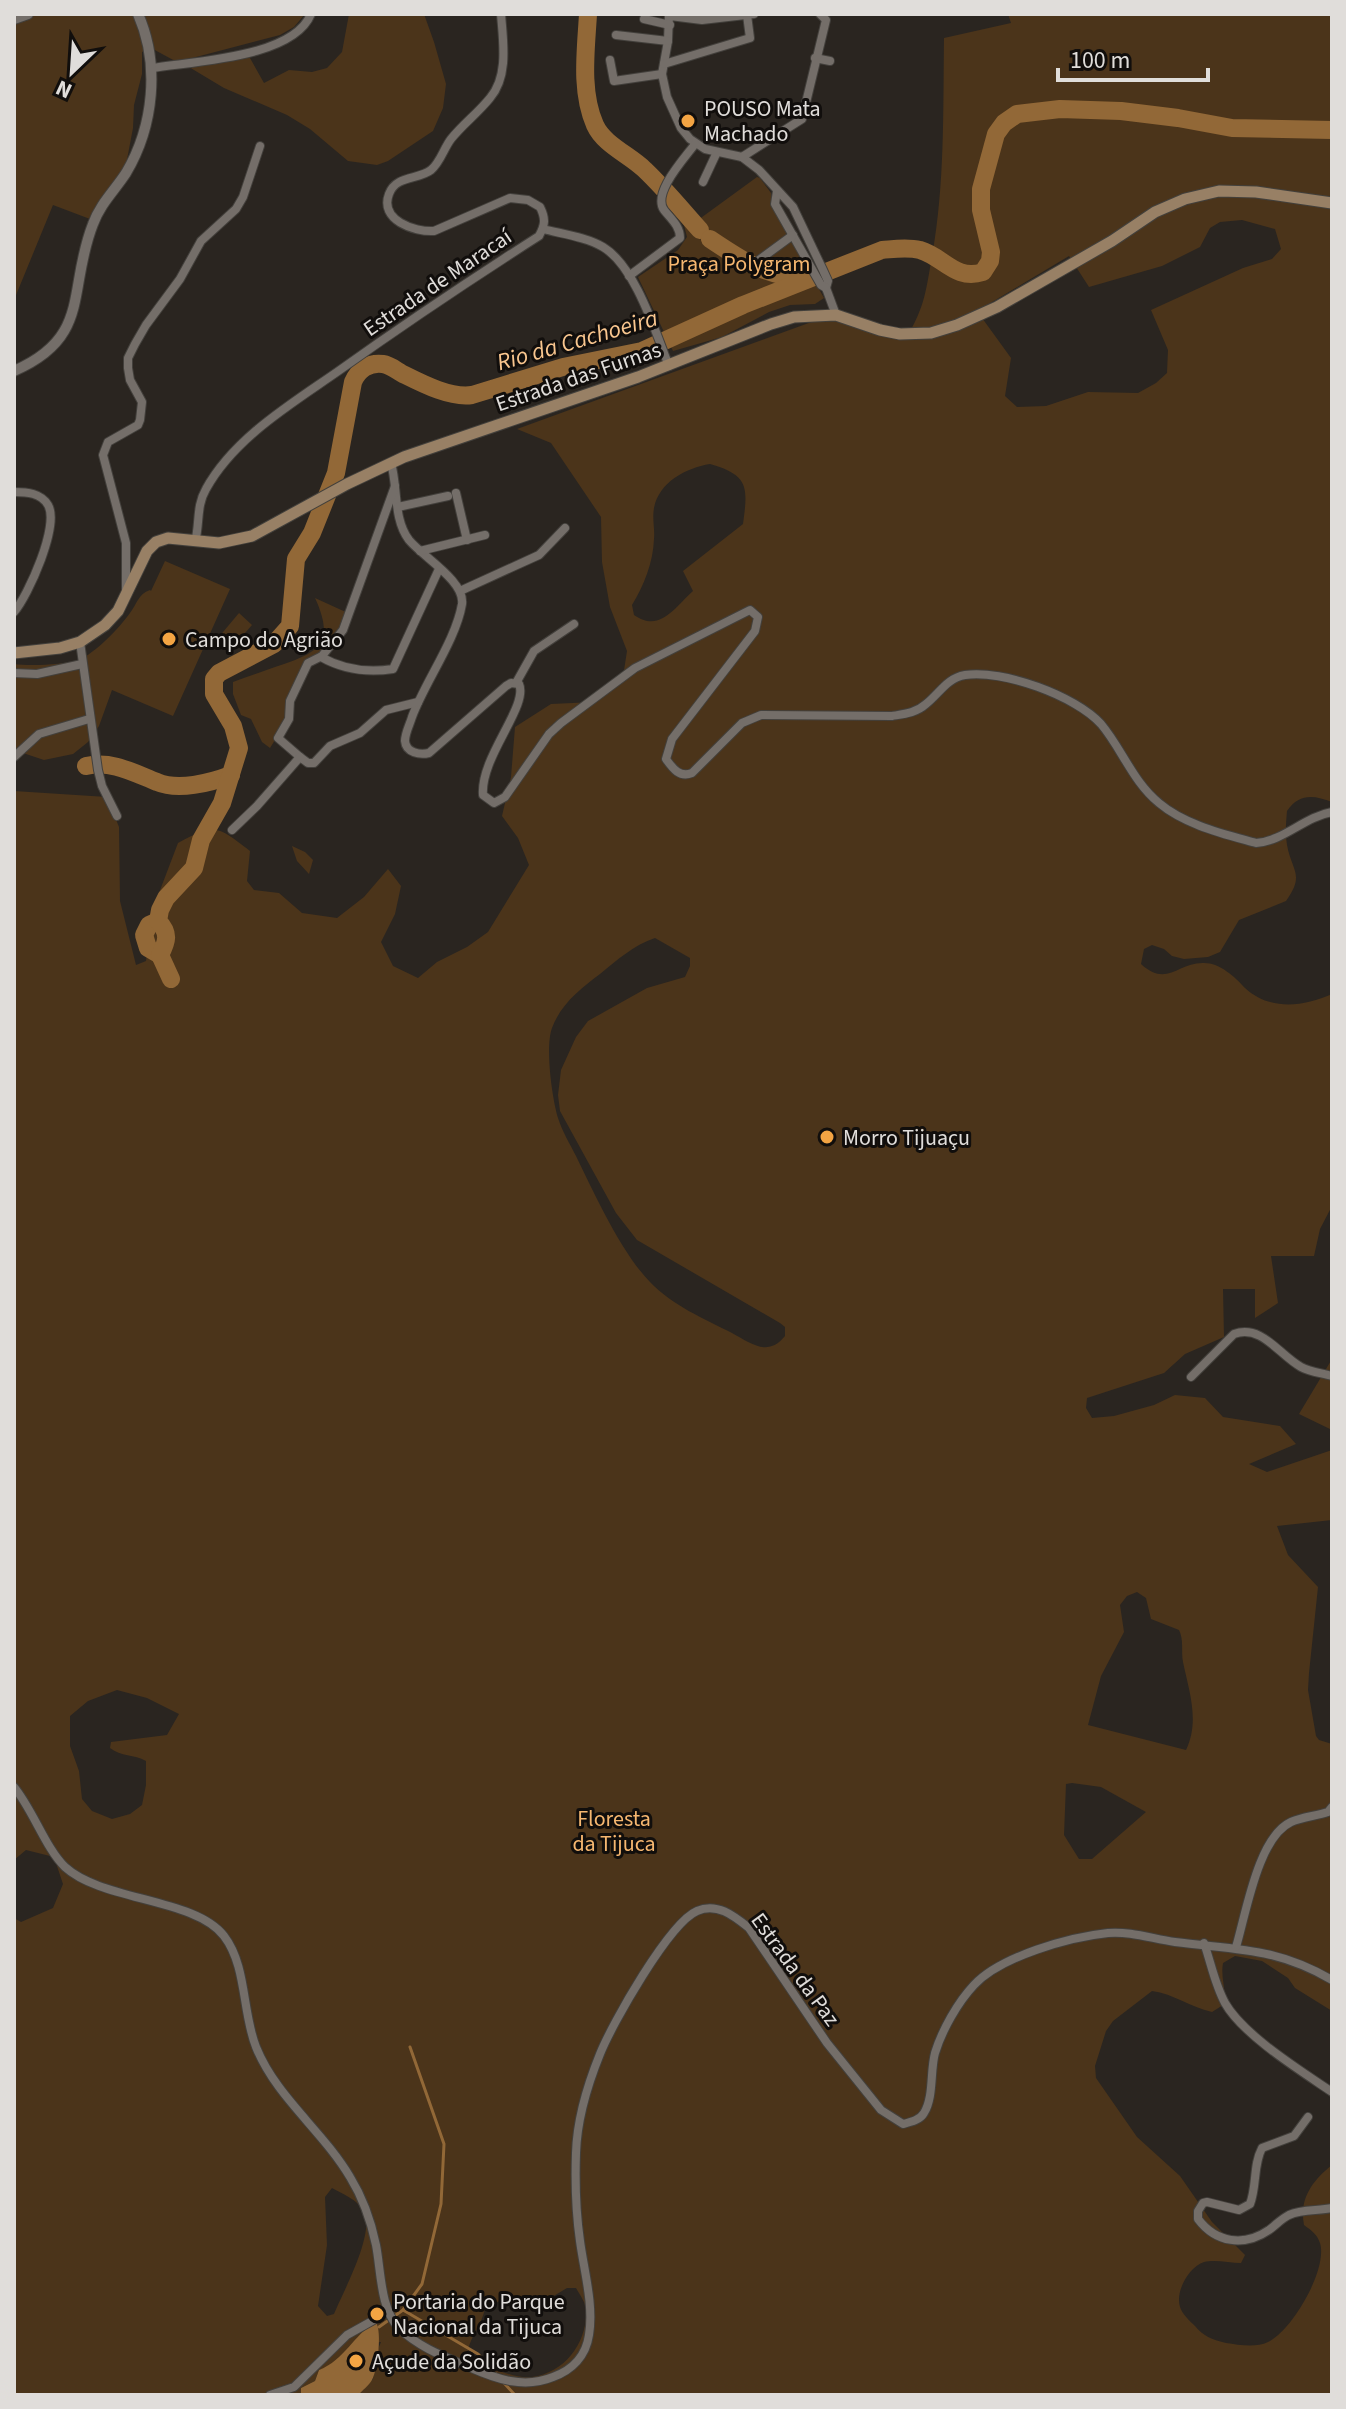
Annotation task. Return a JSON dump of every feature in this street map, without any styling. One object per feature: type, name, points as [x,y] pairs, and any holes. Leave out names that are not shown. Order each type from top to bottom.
[{"type":"main road","name":"Estrada das Furnas","points":[[14,653],[35,653],[80,642],[112,618],[126,597],[147,551],[168,538],[219,543],[252,536],[391,463],[669,366],[794,317],[836,315],[900,334],[931,333],[997,307],[1112,241],[1155,212],[1185,199],[1219,191],[1256,192],[1332,203]]},
{"type":"street","points":[[14,19],[28,14]]},
{"type":"street","points":[[14,371],[47,354],[57,345],[70,321],[91,228],[138,149],[150,100],[152,68],[145,30],[138,14]]},
{"type":"street","points":[[152,68],[276,45],[296,35],[311,14]]},
{"type":"street","name":"Estrada de Maracaí","points":[[195,542],[200,501],[206,488],[250,438],[302,396],[420,313],[539,236],[545,218],[540,207],[520,198],[510,198],[434,231],[404,226],[390,211],[388,202],[389,193],[398,182],[431,170],[450,140],[496,91],[503,59],[501,14]]},
{"type":"street","points":[[673,17],[665,67],[674,115],[684,134],[695,144],[750,161],[793,207],[836,315]]},
{"type":"street","points":[[610,60],[613,79],[665,67],[750,38],[750,17],[644,19]]},
{"type":"street","points":[[742,157],[802,119],[823,17]]},
{"type":"street","points":[[616,35],[668,41]]},
{"type":"street","points":[[815,58],[830,61]]},
{"type":"street","points":[[629,276],[680,238],[679,229],[660,204],[661,195],[695,144]]},
{"type":"street","points":[[126,597],[126,543],[103,455],[108,442],[138,425],[140,420],[142,402],[128,374],[128,358],[201,241],[236,209],[260,146]]},
{"type":"street","points":[[703,182],[717,152]]},
{"type":"street","points":[[777,191],[775,204],[819,272]]},
{"type":"street","points":[[543,229],[600,245],[614,254],[629,276],[669,366]]},
{"type":"street","points":[[759,260],[793,235]]},
{"type":"street","points":[[391,463],[406,536],[460,591],[462,598],[459,616],[418,702],[405,740],[412,751],[422,754],[436,748],[506,686],[516,683],[534,651],[574,624]]},
{"type":"street","points":[[395,485],[343,630],[321,657],[307,664],[290,701],[289,719],[278,738],[308,763],[314,763],[330,746],[360,733],[386,710],[418,702]]},
{"type":"street","points":[[14,492],[41,497],[50,506],[50,528],[31,584],[14,612]]},
{"type":"street","points":[[398,507],[452,495],[467,540]]},
{"type":"street","points":[[460,591],[539,555],[565,528]]},
{"type":"street","points":[[420,551],[485,535]]},
{"type":"street","points":[[321,657],[359,671],[393,669],[439,569]]},
{"type":"street","points":[[516,683],[521,687],[522,694],[493,750],[482,786],[483,795],[494,803],[505,797],[561,723],[635,668],[750,610],[758,617],[755,631],[672,739],[666,759],[679,774],[692,773],[742,723],[761,715],[892,716],[926,705],[953,680],[965,675],[1009,678],[1078,707],[1100,723],[1137,780],[1160,804],[1221,833],[1266,843],[1310,819],[1332,812]]},
{"type":"street","points":[[80,642],[98,770],[102,786],[117,816]]},
{"type":"street","points":[[14,673],[37,674],[82,664]]},
{"type":"street","points":[[14,757],[39,734],[89,719]]},
{"type":"street","points":[[232,830],[300,757]]},
{"type":"street","points":[[1191,1377],[1234,1334],[1242,1332],[1262,1337],[1302,1367],[1332,1376]]},
{"type":"street","points":[[14,1787],[66,1868],[87,1880],[196,1916],[217,1927],[233,1950],[252,2034],[261,2056],[299,2113],[342,2164],[357,2188],[376,2242],[389,2312],[347,2335],[294,2387],[270,2395]]},
{"type":"street","points":[[1236,1947],[1264,1853],[1276,1834],[1290,1822],[1328,1812],[1332,1807]]},
{"type":"street","name":"Estrada da Paz","points":[[389,2312],[399,2328],[433,2352],[495,2379],[536,2383],[557,2376],[578,2362],[584,2351],[590,2324],[579,2235],[576,2153],[582,2105],[610,2034],[662,1944],[696,1911],[714,1908],[733,1914],[749,1928],[827,2043],[881,2110],[903,2124],[918,2119],[927,2108],[935,2053],[952,2016],[975,1984],[998,1968],[1030,1953],[1079,1938],[1112,1933],[1236,1947],[1307,1966],[1332,1980]]},
{"type":"street","points":[[1204,1943],[1223,1999],[1233,2014],[1282,2059],[1332,2092]]},
{"type":"street","points":[[1308,2117],[1294,2136],[1262,2148],[1257,2158],[1250,2204],[1239,2210],[1203,2203],[1198,2219],[1215,2236],[1239,2242],[1268,2231],[1295,2212],[1332,2208]]},
{"type":"green space","points":[[14,14],[305,14],[294,27],[280,35],[177,62],[151,48],[142,52],[142,74],[134,105],[125,170],[90,219],[53,205],[14,300]]},
{"type":"green space","points":[[349,14],[424,14],[446,84],[443,108],[433,131],[377,165],[348,161],[310,129],[287,115],[224,88],[189,67],[219,59],[250,58],[264,83],[289,70],[312,72],[327,68],[342,52]]},
{"type":"green space","name":"Floresta da Tijuca","points":[[1008,14],[1332,14],[1332,802],[1302,798],[1287,811],[1286,841],[1296,879],[1286,901],[1239,920],[1220,952],[1208,957],[1184,959],[1152,945],[1144,949],[1141,964],[1158,974],[1195,964],[1216,965],[1255,995],[1276,1003],[1298,1004],[1332,994],[1332,1206],[1320,1229],[1314,1256],[1271,1256],[1278,1303],[1255,1318],[1255,1289],[1223,1289],[1224,1337],[1185,1354],[1164,1373],[1087,1398],[1086,1408],[1092,1418],[1114,1416],[1154,1405],[1175,1395],[1205,1398],[1223,1417],[1280,1426],[1296,1444],[1249,1464],[1267,1472],[1332,1450],[1332,1520],[1277,1526],[1288,1555],[1318,1587],[1308,1690],[1316,1736],[1332,1744],[1332,2011],[1295,1988],[1288,1978],[1262,1961],[1235,1956],[1223,1963],[1223,2005],[1212,2012],[1152,1991],[1113,2021],[1106,2031],[1095,2066],[1096,2078],[1137,2137],[1180,2176],[1212,2222],[1245,2255],[1241,2263],[1213,2261],[1198,2265],[1188,2274],[1181,2287],[1179,2301],[1182,2312],[1201,2332],[1213,2339],[1242,2345],[1263,2344],[1277,2336],[1297,2313],[1313,2283],[1321,2254],[1317,2237],[1304,2225],[1303,2207],[1313,2184],[1332,2165],[1332,2395],[358,2395],[373,2379],[381,2342],[353,2344],[332,2365],[319,2370],[315,2381],[301,2388],[301,2395],[14,2395],[14,1918],[21,1922],[53,1908],[63,1884],[54,1857],[26,1850],[14,1860],[14,791],[107,797],[119,827],[120,901],[136,965],[146,961],[154,906],[178,843],[209,830],[223,832],[250,851],[247,881],[254,890],[279,893],[302,913],[337,918],[364,897],[388,869],[401,886],[395,914],[381,942],[393,966],[418,978],[437,962],[488,932],[529,865],[518,838],[502,816],[511,777],[515,727],[551,704],[594,702],[623,677],[627,651],[610,607],[602,562],[601,517],[551,443],[517,429],[839,312],[878,328],[909,333],[924,299],[936,234],[942,151],[944,38],[1011,23]],"holes":[[[1242,220],[1275,229],[1281,249],[1272,259],[1243,268],[1151,310],[1168,350],[1167,373],[1156,383],[1138,393],[1088,392],[1046,406],[1017,407],[1005,396],[1011,358],[977,311],[1069,256],[1089,287],[1162,266],[1200,247],[1210,228],[1220,222]],[[710,464],[739,478],[745,492],[743,524],[683,571],[693,591],[673,611],[659,620],[643,620],[634,615],[632,605],[652,557],[653,512],[657,499],[668,484],[692,469]],[[655,938],[690,958],[685,977],[647,988],[588,1021],[576,1037],[561,1070],[560,1111],[616,1213],[637,1240],[780,1323],[785,1327],[785,1336],[772,1346],[753,1344],[700,1317],[678,1305],[650,1282],[609,1222],[558,1118],[549,1060],[550,1037],[556,1019],[578,991],[640,945]],[[1137,1592],[1146,1598],[1151,1619],[1179,1630],[1193,1717],[1186,1750],[1088,1725],[1101,1676],[1124,1632],[1120,1605],[1127,1596]],[[117,1690],[147,1698],[179,1714],[167,1735],[111,1742],[110,1748],[114,1751],[146,1761],[142,1805],[130,1814],[112,1819],[92,1811],[82,1799],[79,1771],[70,1746],[70,1716],[88,1701]],[[1066,1784],[1101,1787],[1146,1812],[1092,1859],[1079,1859],[1064,1835]],[[332,2188],[349,2197],[363,2210],[366,2232],[334,2314],[327,2316],[318,2306],[327,2245],[325,2197]],[[567,2288],[576,2288],[586,2308],[578,2345],[554,2370],[532,2377],[511,2375],[477,2363],[468,2350],[485,2308],[508,2297],[517,2311],[545,2308],[552,2297]]]},
{"type":"green space","name":"Praça Polygram","points":[[757,177],[771,193],[772,205],[824,298],[815,304],[790,305],[769,312],[722,337],[673,351],[638,277],[678,250],[687,237],[684,225],[664,197],[669,187],[698,220]]},
{"type":"green space","points":[[165,561],[230,589],[173,716],[112,690],[99,726],[88,742],[73,754],[44,760],[14,750],[14,664],[64,663],[92,652],[107,640],[143,594],[151,591]]},
{"type":"green space","points":[[315,598],[350,614],[323,654],[312,659],[290,701],[291,714],[270,748],[262,742],[251,719],[241,715],[233,694],[233,682],[302,657],[319,645],[324,627]]},
{"type":"green space","points":[[239,613],[252,625],[231,649],[218,638]]},
{"type":"green space","points":[[292,846],[313,860],[309,874],[297,861]]},
{"type":"green space","points":[[1332,1359],[1332,1430],[1299,1414]]},
{"type":"shaded area","name":"Açude da Solidão","points":[[376,2322],[379,2342],[376,2368],[372,2380],[358,2395],[301,2395],[301,2388],[315,2381],[319,2370],[336,2360]]},
{"type":"waterway","points":[[588,14],[586,84],[595,125],[604,138],[652,177],[700,230]]},
{"type":"waterway","name":"Rio da Cachoeira","points":[[171,979],[160,955],[166,938],[158,921],[160,910],[166,898],[194,868],[201,840],[222,803],[239,748],[233,726],[214,694],[214,679],[219,673],[274,644],[290,626],[296,559],[312,533],[336,473],[353,382],[365,368],[373,364],[386,365],[438,390],[455,395],[472,395],[563,367],[642,351],[743,305],[882,250],[920,250],[957,271],[983,272],[990,261],[991,252],[981,210],[981,189],[996,134],[1004,123],[1017,114],[1060,109],[1121,111],[1232,128],[1332,130]]},
{"type":"waterway","points":[[710,239],[755,266],[805,280]]},
{"type":"waterway","points":[[86,766],[114,766],[174,786],[204,783],[231,775]]},
{"type":"waterway","name":"Rio da Cachoeira","points":[[158,921],[149,925],[144,935],[148,948],[160,955]]},
{"type":"waterway","points":[[379,2327],[403,2310],[422,2284],[441,2204],[444,2144],[410,2047]]},
{"type":"waterway","points":[[403,2310],[478,2354],[496,2374]]},
{"type":"waterway","points":[[504,2383],[515,2395]]},
{"type":"place","name":"POUSO Mata Machado","points":[[688,121]]},
{"type":"place","name":"Campo do Agrião","points":[[169,639]]},
{"type":"place","name":"Morro Tijuaçu","points":[[827,1137]]},
{"type":"place","name":"Portaria do Parque Nacional da Tijuca","points":[[377,2314]]},
{"type":"place","name":"Açude da Solidão","points":[[356,2361]]}]
